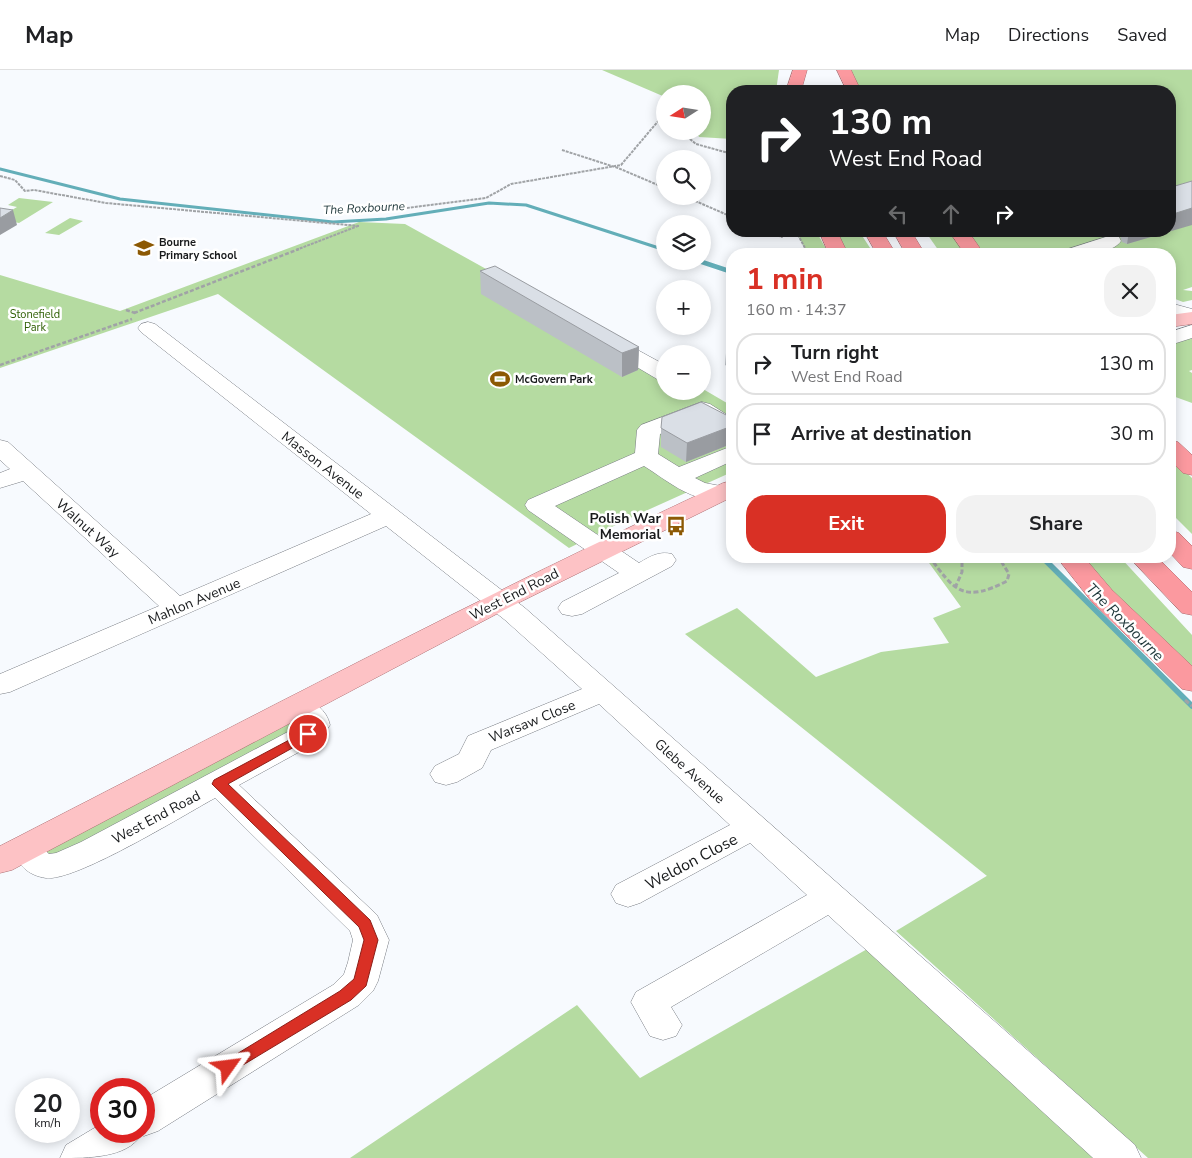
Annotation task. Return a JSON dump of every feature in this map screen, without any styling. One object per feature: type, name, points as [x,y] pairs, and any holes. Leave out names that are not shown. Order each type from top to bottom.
[{"type":"highway","points":[[796,85],[800,70]]},
{"type":"highway","points":[[835,70],[836,85]]},
{"type":"highway","points":[[844,70],[851,85]]},
{"type":"highway","points":[[876,237],[883,248]]},
{"type":"highway","points":[[906,237],[912,248]]},
{"type":"highway","points":[[962,237],[971,248]]},
{"type":"highway","points":[[1176,453],[1192,468]]},
{"type":"highway","points":[[1176,544],[1192,561]]},
{"type":"highway","points":[[1075,563],[1102,596],[1192,682]]},
{"type":"highway","points":[[1149,563],[1192,606]]},
{"type":"main road","name":"West End Road","points":[[8,854],[498,602],[726,490]]},
{"type":"street","points":[[1090,248],[1112,241]]},
{"type":"street","name":"Masson Avenue","points":[[140,318],[498,602]]},
{"type":"street","points":[[1176,330],[1184,319]]},
{"type":"street","points":[[589,331],[656,369]]},
{"type":"street","points":[[646,458],[649,430],[698,400],[726,422]]},
{"type":"street","name":"Walnut Way","points":[[0,447],[177,608]]},
{"type":"street","points":[[676,477],[726,456]]},
{"type":"street","points":[[646,458],[698,490],[726,490]]},
{"type":"street","points":[[638,574],[537,504],[646,458]]},
{"type":"street","points":[[0,481],[26,471]]},
{"type":"street","name":"Mahlon Avenue","points":[[0,685],[388,516]]},
{"type":"street","points":[[572,608],[664,560]]},
{"type":"street","name":"Glebe Avenue","points":[[498,602],[553,647],[1121,1158]]},
{"type":"street","name":"Warsaw Close","points":[[446,774],[471,762],[479,743],[602,692]]},
{"type":"street","name":"West End Road","points":[[8,854],[45,867],[62,864],[93,850],[219,784],[308,734],[315,725],[314,719],[299,706]]},
{"type":"street","points":[[155,1112],[346,996],[360,982],[371,940],[365,924],[219,784]]},
{"type":"street","name":"Weldon Close","points":[[628,894],[754,827]]},
{"type":"street","points":[[663,1025],[649,1002],[832,897]]},
{"type":"street","points":[[80,1158],[104,1143]]},
{"type":"path","points":[[391,210],[486,198],[511,184],[620,165],[656,123]]},
{"type":"path","points":[[691,140],[696,144],[726,152]]},
{"type":"path","points":[[562,150],[613,167],[656,184]]},
{"type":"path","points":[[0,176],[14,180],[25,191],[34,190],[106,203],[359,226],[140,318],[0,365]]},
{"type":"path","points":[[705,205],[726,214]]},
{"type":"path","points":[[126,310],[140,318]]},
{"type":"path","points":[[935,563],[955,588],[961,592],[974,593],[995,588],[1008,581],[1009,574],[1002,563]]},
{"type":"path","points":[[955,588],[962,572],[962,563]]},
{"type":"green space","points":[[602,70],[779,70],[777,85],[726,85],[726,139],[711,138],[711,85],[656,85],[656,93]]},
{"type":"green space","points":[[851,70],[1192,70],[1192,287],[1183,290],[1192,291],[1192,300],[1183,302],[1176,299],[1176,248],[978,248],[969,237],[1176,237],[1176,85],[857,85]]},
{"type":"green space","points":[[19,198],[53,202],[19,223],[0,219],[0,217],[17,207],[8,205]]},
{"type":"green space","points":[[70,218],[83,221],[59,235],[45,233]]},
{"type":"green space","name":"McGovern Park","points":[[359,222],[405,224],[656,363],[656,400],[711,400],[711,394],[726,402],[726,475],[569,548],[218,294],[0,368],[0,275],[120,311]]},
{"type":"green space","points":[[799,237],[819,237],[826,248],[805,248]]},
{"type":"green space","points":[[836,237],[863,237],[870,248],[841,248]]},
{"type":"green space","points":[[929,237],[953,237],[961,248],[937,248]]},
{"type":"green space","points":[[1192,337],[1192,370],[1189,371],[1192,373],[1192,403],[1176,397],[1176,341]]},
{"type":"green space","points":[[1176,463],[1192,478],[1192,534],[1176,518]]},
{"type":"green space","points":[[929,563],[1048,563],[1192,706],[1192,1158],[1148,1158],[896,931],[987,876],[685,634],[737,608],[816,677],[881,652],[949,643],[933,618],[961,607]]},
{"type":"green space","points":[[1088,563],[1125,563],[1192,635],[1192,670],[1101,580]]},
{"type":"green space","points":[[295,720],[299,720],[306,725],[62,856],[47,859],[46,847]]},
{"type":"green space","points":[[869,948],[1099,1158],[350,1158],[577,1005],[640,1078]]},
{"type":"building","points":[[1192,181],[1192,208],[1176,213],[1176,186]]},
{"type":"building","points":[[0,208],[13,210],[0,218]]},
{"type":"building","points":[[495,266],[639,347],[622,353],[480,271]]},
{"type":"building","points":[[701,402],[726,415],[726,428],[687,443],[661,428],[662,417]]},
{"type":"waterway","name":"The Roxbourne","points":[[0,169],[120,199],[333,222],[386,219],[489,203],[526,205],[656,247]]},
{"type":"waterway","name":"The Roxbourne","points":[[711,265],[726,270]]},
{"type":"waterway","name":"The Roxbourne","points":[[1048,563],[1192,706]]},
{"type":"place","name":"Bourne Primary School","points":[[144,248]]},
{"type":"place","name":"McGovern Park","points":[[500,379]]},
{"type":"place","name":"Polish War Memorial","points":[[676,526]]},
{"type":"route","points":[[228,1067],[346,996],[360,982],[369,951],[371,940],[365,924],[219,784],[308,734]]},
{"type":"park label","name":"Stonefield Park","points":[[35,320]]}]
